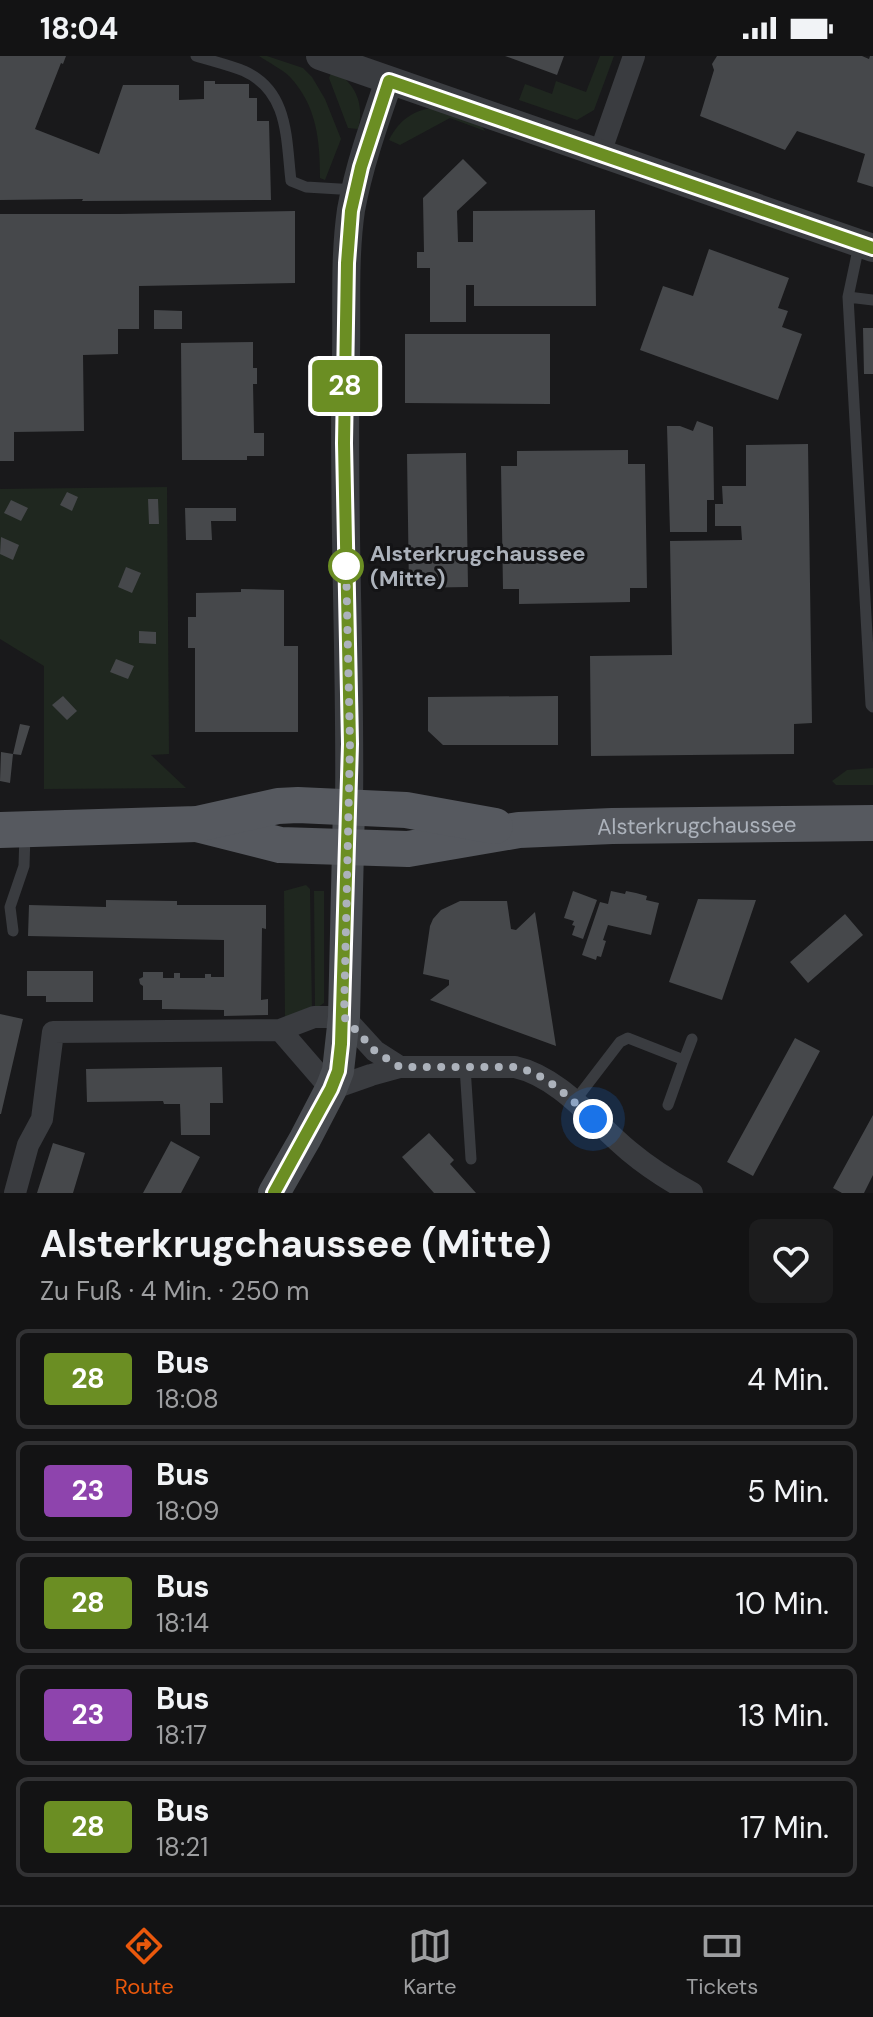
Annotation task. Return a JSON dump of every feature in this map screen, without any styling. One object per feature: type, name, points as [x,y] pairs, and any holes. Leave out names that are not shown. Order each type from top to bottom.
[{"type":"main road","name":"Alsterkrugchaussee","points":[[13,830],[197,824],[278,806],[349,806],[406,810],[519,830]]},
{"type":"main road","points":[[274,1193],[338,1071],[344,1017],[349,806]]},
{"type":"main road","name":"Alsterkrugchaussee","points":[[197,824],[280,845],[408,849],[519,830],[873,823]]},
{"type":"street","points":[[320,56],[866,246]]},
{"type":"street","points":[[600,153],[634,56]]},
{"type":"street","points":[[349,806],[344,443],[347,263],[351,211],[364,156],[389,81]]},
{"type":"street","points":[[15,1193],[28,1145],[42,1119],[53,1032],[280,1030],[314,1017],[344,1017],[375,1051],[400,1067]]},
{"type":"street","points":[[280,1030],[331,1089],[400,1067],[515,1067],[531,1070],[550,1080],[630,1152],[692,1193]]},
{"type":"lane","points":[[196,56],[246,72],[268,87],[283,113],[291,181],[306,187],[356,190]]},
{"type":"lane","points":[[866,246],[848,297],[873,707]]},
{"type":"lane","points":[[848,297],[873,300]]},
{"type":"lane","points":[[13,830],[24,866],[10,907],[13,931]]},
{"type":"lane","points":[[574,1102],[620,1042],[628,1038],[684,1060]]},
{"type":"lane","points":[[668,1105],[692,1039]]},
{"type":"lane","points":[[465,1067],[471,1159]]},
{"type":"shaded area","points":[[259,56],[303,68],[325,99],[341,139],[325,180],[320,178],[318,137],[306,100],[290,77]]},
{"type":"shaded area","points":[[600,56],[614,56],[594,110],[577,120],[519,100],[525,84],[552,94],[556,81],[586,92]]},
{"type":"shaded area","points":[[332,71],[347,81],[356,94],[360,111],[358,129],[348,128],[329,78]]},
{"type":"shaded area","points":[[436,108],[477,120],[485,131],[450,118],[400,145],[389,140],[408,117]]},
{"type":"shaded area","points":[[167,487],[169,754],[151,755],[186,788],[44,789],[44,666],[0,639],[0,489]]},
{"type":"shaded area","points":[[873,768],[873,785],[836,785],[832,781],[847,770]]},
{"type":"shaded area","points":[[306,885],[310,889],[312,1011],[285,1021],[284,891]]},
{"type":"shaded area","points":[[314,891],[324,891],[324,1003],[315,1009]]},
{"type":"building","points":[[0,56],[66,56],[35,129],[99,154],[123,85],[179,85],[179,100],[204,99],[204,81],[249,84],[249,98],[257,98],[257,121],[269,121],[271,200],[0,200]]},
{"type":"building","points":[[505,56],[564,56],[557,75]]},
{"type":"building","points":[[717,56],[862,56],[869,59],[873,56],[873,187],[857,182],[865,154],[797,131],[785,150],[700,116],[714,70],[712,64]]},
{"type":"building","points":[[463,159],[487,183],[457,211],[458,242],[473,242],[473,211],[595,210],[596,306],[474,306],[474,285],[466,285],[466,322],[430,322],[430,268],[417,268],[417,252],[424,252],[423,198]]},
{"type":"building","points":[[295,211],[295,283],[139,286],[139,329],[118,329],[118,354],[83,355],[84,431],[14,432],[14,461],[0,461],[0,214]]},
{"type":"building","points":[[709,249],[789,278],[778,308],[788,311],[782,327],[802,334],[778,400],[640,350],[663,286],[693,296]]},
{"type":"building","points":[[154,310],[182,311],[182,329],[154,329]]},
{"type":"building","points":[[863,328],[873,328],[873,374],[864,374]]},
{"type":"building","points":[[405,334],[550,334],[550,404],[405,403]]},
{"type":"building","points":[[253,342],[253,368],[257,368],[257,384],[253,384],[254,433],[264,433],[264,456],[247,456],[247,460],[182,460],[181,343]]},
{"type":"building","points":[[697,421],[713,427],[714,500],[707,500],[707,532],[670,532],[667,426],[680,426],[693,431]]},
{"type":"building","points":[[808,444],[812,723],[794,724],[794,754],[591,756],[590,656],[672,655],[670,541],[742,540],[741,526],[715,526],[715,504],[723,504],[722,486],[746,486],[746,445]]},
{"type":"building","points":[[628,450],[628,464],[645,464],[647,588],[630,588],[630,602],[519,604],[519,589],[503,589],[501,466],[517,466],[517,451]]},
{"type":"building","points":[[466,453],[468,587],[409,588],[407,454]]},
{"type":"building","points":[[67,492],[78,497],[72,511],[60,505]]},
{"type":"building","points":[[148,499],[158,499],[159,524],[149,524]]},
{"type":"building","points":[[11,500],[28,508],[21,521],[4,513]]},
{"type":"building","points":[[185,508],[236,508],[236,521],[211,521],[212,540],[186,540]]},
{"type":"building","points":[[1,537],[19,545],[13,560],[0,554]]},
{"type":"building","points":[[126,567],[141,573],[132,593],[118,587]]},
{"type":"building","points":[[241,589],[284,590],[284,646],[298,646],[298,732],[195,732],[195,648],[188,648],[188,617],[196,617],[196,593],[241,592]]},
{"type":"building","points":[[139,631],[156,632],[156,644],[139,643]]},
{"type":"building","points":[[116,659],[134,666],[128,679],[110,672]]},
{"type":"building","points":[[63,696],[77,711],[67,720],[52,705]]},
{"type":"building","points":[[558,696],[558,745],[443,745],[428,731],[428,697]]},
{"type":"building","points":[[20,724],[30,726],[21,755],[13,754]]},
{"type":"building","points":[[1,752],[13,754],[10,783],[0,781]]},
{"type":"building","points":[[573,891],[597,900],[583,939],[572,935],[574,921],[564,918]]},
{"type":"building","points":[[611,891],[636,893],[647,896],[646,900],[659,903],[651,935],[608,925],[601,957],[597,956],[596,960],[582,955],[600,902],[608,904]]},
{"type":"building","points":[[698,899],[756,900],[722,1000],[669,982]]},
{"type":"building","points":[[106,900],[177,901],[177,905],[266,905],[266,929],[262,928],[261,1000],[268,999],[268,1015],[224,1016],[224,1010],[162,1009],[162,1000],[143,1000],[143,986],[139,979],[143,977],[143,972],[163,972],[163,978],[174,978],[174,973],[180,973],[180,978],[205,978],[205,974],[224,977],[224,940],[28,936],[29,905],[106,907]]},
{"type":"building","points":[[460,901],[507,901],[511,929],[516,930],[535,912],[556,1046],[430,1000],[449,985],[449,980],[423,974],[430,926],[441,910]]},
{"type":"building","points":[[845,914],[863,935],[808,983],[790,962]]},
{"type":"building","points":[[27,971],[93,971],[93,1002],[46,1002],[46,996],[27,996]]},
{"type":"building","points":[[0,1014],[23,1019],[1,1114],[0,1114]]},
{"type":"building","points":[[795,1038],[820,1051],[753,1176],[727,1162]]},
{"type":"building","points":[[222,1067],[223,1103],[210,1103],[210,1135],[181,1135],[180,1104],[164,1104],[163,1101],[87,1102],[86,1069]]},
{"type":"building","points":[[873,1115],[873,1175],[864,1193],[842,1193],[833,1188]]},
{"type":"building","points":[[429,1133],[454,1160],[450,1164],[476,1193],[434,1193],[402,1157]]},
{"type":"building","points":[[171,1141],[200,1157],[181,1193],[143,1193]]},
{"type":"building","points":[[53,1143],[85,1153],[73,1193],[37,1193]]},
{"type":"bus line","name":"28","points":[[274,1193],[331,1089],[338,1071],[344,1017],[350,744],[344,443],[347,263],[351,211],[361,167],[389,81],[873,248]]},
{"type":"place","name":"Alsterkrugchaussee (Mitte)","points":[[346,566]]},
{"type":"route","points":[[346,566],[346,562],[350,744],[344,1017],[375,1051],[400,1067],[515,1067],[531,1070],[550,1080],[593,1119]]}]
